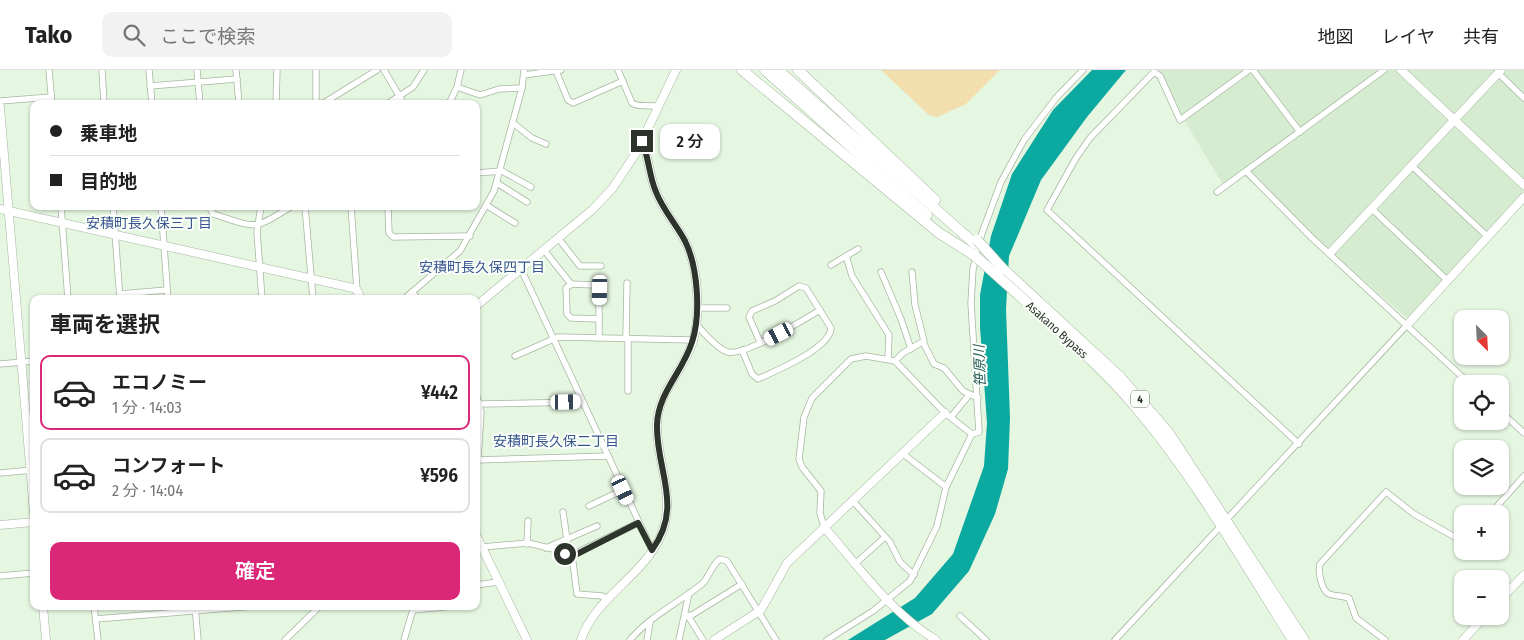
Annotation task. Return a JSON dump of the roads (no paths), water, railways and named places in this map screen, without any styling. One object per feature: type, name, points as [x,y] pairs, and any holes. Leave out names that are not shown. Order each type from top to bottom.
[{"type":"highway","points":[[742,70],[939,233],[975,247]]},
{"type":"highway","name":"Asakano Bypass","points":[[765,70],[1003,269],[1031,300]]},
{"type":"highway","name":"Asakano Bypass","points":[[778,70],[975,247],[1031,300],[1134,405],[1223,523],[1304,640]]},
{"type":"highway","points":[[798,70],[975,247]]},
{"type":"highway","name":"Asakano Bypass","points":[[1223,523],[1292,640]]},
{"type":"street","points":[[49,70],[51,100]]},
{"type":"street","points":[[102,70],[104,100]]},
{"type":"street","points":[[149,70],[152,100]]},
{"type":"street","points":[[197,70],[200,100]]},
{"type":"street","points":[[236,70],[239,100]]},
{"type":"street","points":[[276,100],[277,70]]},
{"type":"street","points":[[316,70],[316,100]]},
{"type":"street","points":[[328,100],[377,70]]},
{"type":"street","points":[[384,70],[402,100]]},
{"type":"street","points":[[394,100],[416,84],[424,70]]},
{"type":"street","points":[[450,100],[457,87],[461,70]]},
{"type":"street","points":[[618,70],[631,102],[635,105],[648,104],[658,108]]},
{"type":"street","points":[[480,303],[592,210],[612,189],[642,141],[676,70]]},
{"type":"street","points":[[826,640],[866,616],[904,588],[914,575],[937,526],[946,487],[972,434],[976,434],[980,428],[971,303],[973,269],[982,232],[1001,182],[1024,140],[1056,98],[1083,70]]},
{"type":"street","points":[[1250,70],[1180,120],[1160,76],[1154,72],[1090,138],[1076,158],[1047,210],[1298,444]]},
{"type":"street","points":[[1254,70],[1300,132]]},
{"type":"street","points":[[1217,192],[1247,172],[1384,70]]},
{"type":"street","points":[[1401,70],[1524,185]]},
{"type":"street","points":[[409,295],[457,255],[470,236],[496,183],[522,88],[524,72],[558,71],[568,100],[573,103],[623,81]]},
{"type":"street","points":[[1330,253],[1499,72],[1524,98]]},
{"type":"street","points":[[150,86],[237,79]]},
{"type":"street","points":[[457,87],[480,95],[499,89],[522,88]]},
{"type":"street","points":[[0,101],[51,97]]},
{"type":"street","points":[[0,107],[4,210],[30,448]]},
{"type":"street","points":[[513,123],[532,138],[546,144]]},
{"type":"street","points":[[581,640],[591,620],[652,550],[662,534],[668,506],[668,491],[657,432],[659,412],[666,389],[693,340],[696,324],[697,308],[691,256],[684,240],[656,194],[642,141]]},
{"type":"street","points":[[1411,165],[1488,237]]},
{"type":"street","points":[[480,172],[500,170],[531,187]]},
{"type":"street","points":[[1247,172],[1460,375]]},
{"type":"street","points":[[496,183],[527,202]]},
{"type":"street","points":[[1115,640],[1298,444],[1524,197]]},
{"type":"street","points":[[486,205],[515,223]]},
{"type":"street","points":[[1371,208],[1447,280]]},
{"type":"street","points":[[4,210],[357,290]]},
{"type":"street","points":[[61,210],[68,295]]},
{"type":"street","points":[[113,210],[120,295]]},
{"type":"street","points":[[161,210],[168,295]]},
{"type":"street","points":[[211,210],[213,214],[258,226],[285,210]]},
{"type":"street","points":[[260,210],[258,226],[262,295]]},
{"type":"street","points":[[305,210],[313,295]]},
{"type":"street","points":[[351,210],[357,290],[359,295]]},
{"type":"street","points":[[388,210],[389,233],[393,237],[470,236]]},
{"type":"street","points":[[558,238],[580,266],[601,266]]},
{"type":"street","points":[[832,265],[858,249]]},
{"type":"street","points":[[544,250],[572,284]]},
{"type":"street","points":[[846,256],[852,276],[889,335],[888,359]]},
{"type":"street","points":[[521,269],[652,550]]},
{"type":"street","points":[[881,272],[901,319],[911,349]]},
{"type":"street","points":[[912,272],[915,305],[923,342],[934,364],[944,368],[961,390],[978,398]]},
{"type":"street","points":[[627,283],[628,391]]},
{"type":"street","points":[[599,319],[571,318],[567,314],[566,288],[572,284],[596,285],[600,289],[599,338]]},
{"type":"street","points":[[742,350],[752,376],[756,378],[807,356],[831,333],[831,328],[806,288],[799,286],[775,301],[753,310],[749,317],[760,342]]},
{"type":"street","points":[[128,295],[167,290]]},
{"type":"street","points":[[697,308],[727,308]]},
{"type":"street","points":[[696,324],[725,351],[742,350],[820,310]]},
{"type":"street","points":[[515,356],[558,336],[693,340]]},
{"type":"street","points":[[895,361],[923,342]]},
{"type":"street","points":[[936,640],[913,625],[887,599],[824,527],[820,513],[821,491],[802,467],[799,459],[804,417],[812,398],[851,359],[866,356],[895,361],[948,415],[972,434]]},
{"type":"street","points":[[0,364],[30,361]]},
{"type":"street","points":[[714,640],[759,612],[787,563],[902,453],[948,415],[969,394]]},
{"type":"street","points":[[480,404],[583,402]]},
{"type":"street","points":[[1509,419],[1524,433]]},
{"type":"street","points":[[902,453],[946,487]]},
{"type":"street","points":[[480,460],[608,456]]},
{"type":"street","points":[[0,473],[30,470]]},
{"type":"street","points":[[1498,505],[1524,476]]},
{"type":"street","points":[[589,506],[623,490]]},
{"type":"street","points":[[1385,640],[1357,619],[1349,598],[1329,594],[1325,590],[1319,569],[1320,564],[1386,492],[1414,514],[1454,536]]},
{"type":"street","points":[[852,500],[885,537],[900,562],[914,575]]},
{"type":"street","points":[[563,512],[566,540]]},
{"type":"street","points":[[527,544],[528,521]]},
{"type":"street","points":[[0,525],[30,522]]},
{"type":"street","points":[[482,547],[527,544],[572,555],[638,523]]},
{"type":"street","points":[[546,548],[597,526]]},
{"type":"street","points":[[856,563],[885,537]]},
{"type":"street","points":[[480,543],[527,640]]},
{"type":"street","points":[[572,555],[577,594],[602,596],[608,599]]},
{"type":"street","points":[[630,640],[650,622],[704,583],[712,566],[720,559],[727,560],[776,640]]},
{"type":"street","points":[[0,576],[30,574]]},
{"type":"street","points":[[1509,590],[1524,574]]},
{"type":"street","points":[[480,584],[498,582]]},
{"type":"street","points":[[687,616],[742,584]]},
{"type":"street","points":[[679,640],[687,616],[689,593]]},
{"type":"street","points":[[43,610],[46,640]]},
{"type":"street","points":[[95,610],[98,640]]},
{"type":"street","points":[[96,619],[185,610]]},
{"type":"street","points":[[195,610],[198,640]]},
{"type":"street","points":[[285,640],[316,610]]},
{"type":"street","points":[[404,640],[412,610]]},
{"type":"street","points":[[687,616],[703,640]]},
{"type":"street","points":[[960,616],[986,640]]},
{"type":"street","points":[[647,640],[650,622]]},
{"type":"street","points":[[1463,640],[1477,625]]},
{"type":"water","points":[[1092,70],[1126,70],[1087,117],[1041,180],[1009,256],[1006,309],[1010,418],[1008,469],[995,514],[969,571],[932,614],[885,640],[848,640],[915,598],[953,554],[984,466],[987,423],[980,327],[980,295],[991,236],[1012,174],[1053,110]]},
{"type":"district","name":"安積町長久保三丁目","points":[[149,223]]},
{"type":"district","name":"安積町長久保四丁目","points":[[482,267]]},
{"type":"district","name":"安積町長久保二丁目","points":[[556,441]]},
{"type":"water label","name":"笹原川","points":[[980,366]]}]
